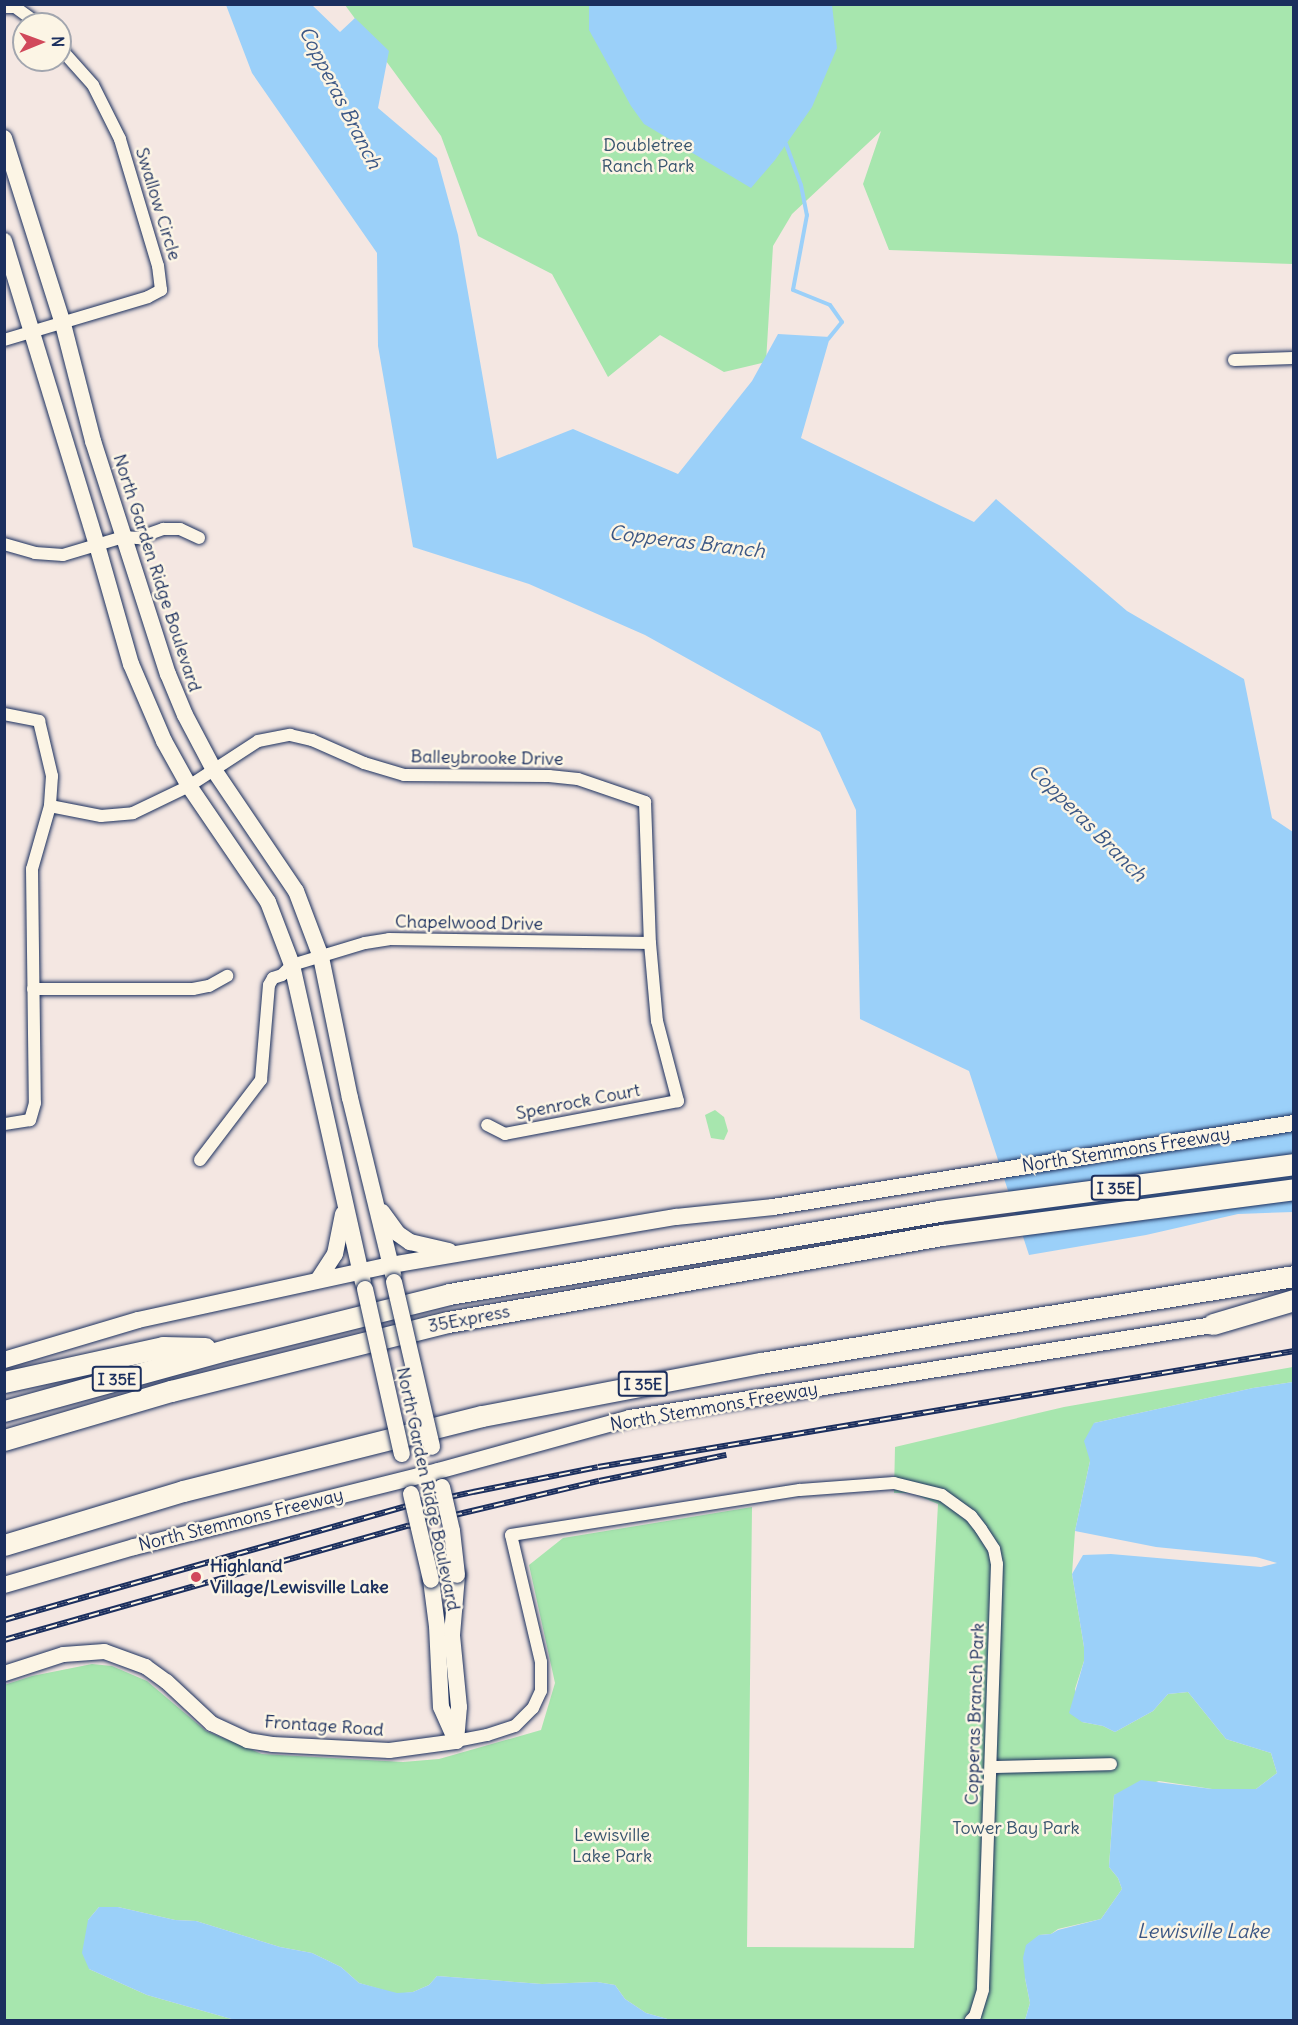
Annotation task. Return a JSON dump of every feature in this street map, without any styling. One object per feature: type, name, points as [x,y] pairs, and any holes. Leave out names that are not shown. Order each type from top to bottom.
[{"type":"highway","name":"North Stemmons Freeway","points":[[4,1411],[229,1349],[449,1294],[938,1211],[1293,1164]]},
{"type":"highway","name":"35Express","points":[[4,1440],[171,1391],[448,1322],[942,1235],[1293,1189]]},
{"type":"highway","name":"North Stemmons Freeway","points":[[4,1545],[183,1491],[482,1416],[761,1363],[1293,1276]]},
{"type":"highway","points":[[1213,1324],[1293,1300]]},
{"type":"highway","points":[[4,1382],[163,1347],[229,1349]]},
{"type":"main road","name":"North Garden Ridge Boulevard","points":[[5,139],[63,324],[93,441],[168,674],[185,715],[214,770],[296,891],[321,957],[350,1098],[452,1532],[457,1575],[452,1635],[459,1707],[456,1741]]},
{"type":"main road","name":"North Garden Ridge Boulevard","points":[[4,241],[131,664],[164,741],[189,786],[268,902],[292,965],[431,1580],[437,1626],[441,1707],[456,1741]]},
{"type":"main road","name":"North Stemmons Freeway","points":[[4,1360],[138,1320],[391,1265],[676,1217],[773,1207],[1293,1123]]},
{"type":"main road","points":[[318,1280],[335,1254],[344,1201]]},
{"type":"main road","points":[[376,1202],[392,1226],[410,1242],[459,1253]]},
{"type":"main road","name":"North Stemmons Freeway","points":[[4,1585],[134,1547],[438,1471],[630,1418],[1293,1311]]},
{"type":"street","points":[[4,7],[15,7],[22,12]]},
{"type":"street","name":"Swallow Circle","points":[[4,340],[33,334],[148,297],[161,290],[158,266],[120,139],[93,85],[72,61]]},
{"type":"street","points":[[1234,360],[1293,358]]},
{"type":"street","points":[[4,544],[35,553],[63,555],[123,537],[138,538],[163,529],[180,529],[199,538]]},
{"type":"street","points":[[4,714],[39,721],[52,776],[50,806],[32,869],[35,1103],[30,1120],[4,1124]]},
{"type":"street","name":"Balleybrooke Drive","points":[[50,806],[116,817],[133,813],[189,786],[258,741],[290,735],[312,740],[364,763],[404,775],[549,776],[578,779],[645,802],[650,943],[657,1021],[678,1101]]},
{"type":"street","name":"Chapelwood Drive","points":[[292,965],[365,943],[389,939],[650,943]]},
{"type":"street","points":[[200,1160],[261,1080],[269,985],[273,978],[282,975],[292,965]]},
{"type":"street","points":[[33,989],[193,989],[209,986],[227,976]]},
{"type":"street","name":"Spenrock Court","points":[[487,1125],[505,1134],[678,1101]]},
{"type":"street","name":"Copperas Branch Park","points":[[456,1741],[487,1735],[514,1726],[533,1708],[541,1691],[541,1662],[511,1534],[800,1490],[894,1483],[942,1495],[971,1516],[994,1549],[996,1564],[983,1990],[975,2016],[971,2020]]},
{"type":"street","name":"Frontage Road","points":[[4,1673],[63,1654],[104,1652],[145,1666],[166,1680],[211,1723],[247,1740],[272,1744],[389,1750],[456,1741]]},
{"type":"street","points":[[991,1767],[1111,1764]]},
{"type":"green space","name":"Doubletree Ranch Park","points":[[345,5],[1293,5],[1293,264],[889,250],[863,184],[881,131],[792,214],[773,246],[766,362],[724,372],[660,335],[608,377],[552,274],[478,236],[441,136]]},
{"type":"green space","points":[[715,1110],[724,1117],[728,1131],[724,1140],[711,1138],[705,1115]]},
{"type":"green space","name":"Lewisville Lake Park","points":[[1293,1367],[1293,1382],[1253,1388],[1094,1423],[1090,1461],[1075,1531],[1072,1574],[1084,1647],[1084,1661],[1075,1689],[1082,1722],[1103,1726],[1115,1732],[1153,1711],[1168,1694],[1188,1692],[1226,1739],[1271,1753],[1277,1773],[1256,1789],[1212,1789],[1159,1781],[1114,1795],[1109,1867],[1118,1878],[1122,1889],[1101,1919],[1058,1929],[1051,1934],[1039,1935],[1025,1978],[1030,2003],[1025,2020],[671,2020],[646,2013],[625,1999],[615,1985],[597,1982],[542,1984],[437,1976],[429,1985],[413,1992],[397,1994],[359,1983],[341,1967],[312,1953],[280,1947],[196,1921],[175,1920],[118,1907],[99,1907],[88,1920],[89,1969],[147,1995],[235,2020],[5,2020],[4,1685],[32,1676],[92,1664],[112,1666],[147,1681],[206,1731],[262,1754],[403,1762],[439,1759],[541,1730],[555,1683],[529,1565],[563,1538],[752,1507],[747,1947],[914,1948],[938,1504],[912,1493],[894,1493],[895,1447],[1064,1407]]},
{"type":"water","points":[[589,4],[832,5],[837,48],[812,107],[775,160],[751,188],[644,124],[631,106],[589,30]]},
{"type":"water","name":"Copperas Branch","points":[[226,5],[312,5],[340,32],[355,18],[389,51],[378,108],[437,158],[458,235],[497,459],[573,429],[678,474],[752,381],[778,334],[830,337],[801,438],[974,522],[996,499],[1127,611],[1244,679],[1272,818],[1293,832],[1293,1212],[1238,1214],[1146,1235],[1029,1255],[969,1071],[860,1019],[856,810],[820,732],[645,635],[529,584],[413,547],[378,346],[377,253],[252,73]]},
{"type":"water","name":"Lewisville Lake","points":[[1293,1382],[1293,2020],[1025,2020],[1030,2003],[1023,1958],[1026,1945],[1039,1935],[1051,1934],[1058,1930],[1101,1919],[1122,1889],[1118,1878],[1109,1867],[1114,1795],[1141,1780],[1212,1789],[1256,1789],[1277,1773],[1271,1753],[1226,1739],[1188,1692],[1168,1694],[1153,1711],[1115,1732],[1103,1726],[1082,1722],[1069,1713],[1084,1661],[1084,1647],[1072,1574],[1083,1555],[1111,1554],[1261,1567],[1277,1563],[1256,1557],[1156,1547],[1075,1531],[1090,1461],[1084,1441],[1094,1423],[1253,1388]]},
{"type":"water","points":[[99,1907],[118,1907],[175,1920],[196,1921],[280,1947],[312,1953],[341,1967],[359,1983],[397,1993],[413,1992],[429,1985],[437,1976],[542,1984],[597,1982],[615,1985],[625,1999],[646,2013],[671,2020],[235,2020],[147,1995],[89,1969],[82,1953],[88,1920]]},
{"type":"waterway","points":[[786,144],[801,185],[807,215],[793,290],[830,305],[842,322],[828,339]]},
{"type":"railway","points":[[4,1620],[403,1507],[473,1492],[598,1467],[1294,1351]]},
{"type":"railway","points":[[4,1640],[408,1526],[599,1481],[726,1455]]},
{"type":"place","name":"Highland Village/Lewisville Lake","points":[[196,1577]]},
{"type":"park label","name":"Tower Bay Park","points":[[1016,1828]]}]
